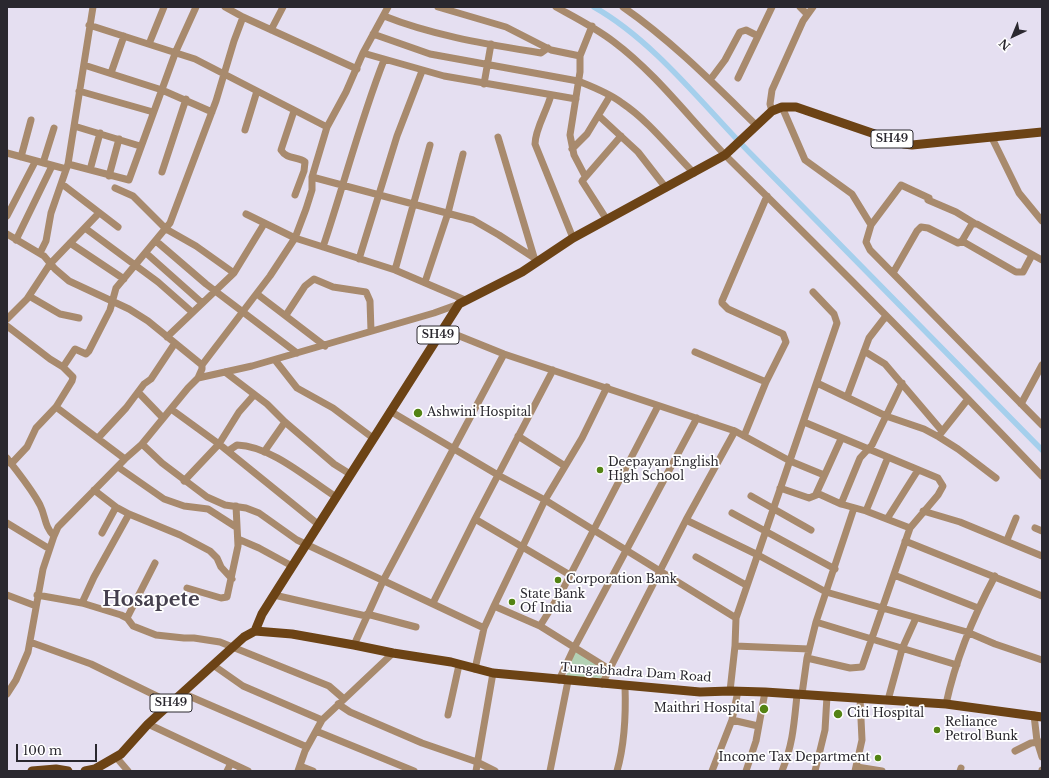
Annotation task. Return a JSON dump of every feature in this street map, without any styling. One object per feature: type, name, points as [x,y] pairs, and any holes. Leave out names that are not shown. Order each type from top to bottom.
[{"type":"main road","name":"SH49","points":[[85,771],[95,769],[116,757],[148,724],[232,647],[255,631],[262,614],[292,566],[442,329],[462,302],[522,272],[536,259],[727,154],[772,111],[782,107],[796,107],[904,144],[920,145],[1042,132]]},
{"type":"main road","name":"Tungabhadra Dam Road","points":[[255,631],[292,634],[354,645],[460,665],[493,674],[700,692],[765,692],[946,704],[1038,716]]},
{"type":"main road","points":[[32,771],[68,771]]},
{"type":"street","points":[[40,253],[46,241],[51,213],[67,166],[93,7]]},
{"type":"street","points":[[149,44],[164,7]]},
{"type":"street","points":[[7,153],[52,166],[67,166],[90,170],[129,180],[140,146],[176,51],[196,7]]},
{"type":"street","points":[[271,30],[283,7]]},
{"type":"street","points":[[8,689],[28,652],[37,595],[48,548],[58,527],[142,444],[198,378],[202,365],[257,294],[287,252],[295,238],[306,209],[312,190],[312,177],[327,127],[357,69],[363,53],[388,7]]},
{"type":"street","points":[[438,7],[506,27],[548,48],[580,56]]},
{"type":"street","points":[[556,7],[592,26],[614,41],[634,59],[1042,476]]},
{"type":"street","points":[[623,7],[660,34],[710,80],[755,127]]},
{"type":"street","points":[[738,78],[772,7]]},
{"type":"street","points":[[800,7],[808,14]]},
{"type":"street","points":[[772,111],[770,104],[772,90],[803,20],[813,7]]},
{"type":"street","points":[[230,8],[243,17],[357,69]]},
{"type":"street","points":[[384,16],[419,29],[455,38],[540,53],[544,52],[548,48]]},
{"type":"street","points":[[63,367],[75,349],[86,354],[89,352],[100,332],[116,288],[136,266],[170,223],[212,112],[243,17]]},
{"type":"street","points":[[90,24],[149,44],[176,51],[327,127]]},
{"type":"street","points":[[585,176],[572,149],[570,135],[576,99],[580,56],[592,26]]},
{"type":"street","points":[[710,80],[725,60],[740,32],[746,30],[758,36]]},
{"type":"street","points":[[373,34],[430,54],[578,81],[600,90],[621,102],[635,113],[694,173]]},
{"type":"street","points":[[111,73],[124,36]]},
{"type":"street","points":[[484,84],[491,44]]},
{"type":"street","points":[[363,53],[422,71],[484,84],[576,99]]},
{"type":"street","points":[[323,247],[344,185],[363,117],[384,60]]},
{"type":"street","points":[[84,64],[162,90],[186,99],[212,112]]},
{"type":"street","points":[[359,260],[397,136],[422,71]]},
{"type":"street","points":[[79,91],[153,112]]},
{"type":"street","points":[[245,130],[257,91]]},
{"type":"street","points":[[551,95],[547,110],[535,137],[535,144],[573,238]]},
{"type":"street","points":[[572,149],[584,139],[610,96]]},
{"type":"street","points":[[162,172],[186,99]]},
{"type":"street","points":[[782,107],[805,160],[852,194],[871,225]]},
{"type":"street","points":[[294,111],[281,150],[289,157],[305,162],[304,171],[295,195]]},
{"type":"street","points":[[599,116],[638,152],[666,188]]},
{"type":"street","points":[[21,157],[31,120]]},
{"type":"street","points":[[74,126],[140,146]]},
{"type":"street","points":[[43,163],[54,128]]},
{"type":"street","points":[[90,170],[100,133]]},
{"type":"street","points":[[607,220],[582,184],[582,179],[621,136]]},
{"type":"street","points":[[498,137],[536,259]]},
{"type":"street","points":[[992,138],[1019,193],[1042,221]]},
{"type":"street","points":[[109,176],[119,139]]},
{"type":"street","points":[[395,270],[430,145]]},
{"type":"street","points":[[425,282],[448,213],[463,154]]},
{"type":"street","points":[[7,216],[35,162]]},
{"type":"street","points":[[16,240],[52,166]]},
{"type":"street","points":[[312,177],[379,193],[473,220],[536,259]]},
{"type":"street","points":[[62,184],[118,227]]},
{"type":"street","points":[[1042,260],[904,185],[901,185],[871,225],[866,242],[867,246],[892,273],[1042,425]]},
{"type":"street","points":[[115,188],[133,196],[166,229],[196,246],[234,273]]},
{"type":"street","points":[[744,436],[766,382],[786,342],[786,337],[728,309],[722,301],[767,196]]},
{"type":"street","points":[[7,319],[29,296],[50,264],[99,213]]},
{"type":"street","points":[[246,214],[295,238],[359,260],[395,270],[425,282],[462,302]]},
{"type":"street","points":[[962,241],[970,226],[974,223]]},
{"type":"street","points":[[168,337],[201,302],[216,291],[234,273],[264,224]]},
{"type":"street","points":[[892,273],[917,231],[921,227],[928,228],[955,243],[962,241],[1016,272],[1023,272],[1032,255]]},
{"type":"street","points":[[85,228],[163,285],[192,312]]},
{"type":"street","points":[[7,234],[40,253],[69,281],[129,309],[168,337],[202,365]]},
{"type":"street","points":[[156,241],[216,291],[297,353]]},
{"type":"street","points":[[70,243],[124,279]]},
{"type":"street","points":[[146,253],[201,302]]},
{"type":"street","points":[[286,314],[305,286],[314,279],[333,287],[366,292],[370,301],[371,331]]},
{"type":"street","points":[[712,771],[732,720],[736,618],[765,530],[804,422],[837,320],[834,314],[812,292]]},
{"type":"street","points":[[257,294],[286,314],[325,346]]},
{"type":"street","points":[[29,296],[60,314],[79,318]]},
{"type":"street","points":[[198,378],[275,360],[325,346],[434,313],[462,302]]},
{"type":"street","points":[[847,397],[864,351],[873,332],[886,316]]},
{"type":"street","points":[[7,326],[72,375],[72,381],[56,407],[36,428],[27,446],[9,461],[34,496],[43,513],[45,524],[54,536]]},
{"type":"street","points":[[442,329],[504,354],[607,387],[658,406],[735,430],[790,461],[824,475]]},
{"type":"street","points":[[98,438],[151,378],[175,343]]},
{"type":"street","points":[[864,351],[885,364],[902,383],[940,434],[996,478]]},
{"type":"street","points":[[695,352],[766,382]]},
{"type":"street","points":[[354,645],[366,615],[383,581],[504,354]]},
{"type":"street","points":[[275,360],[297,388],[338,411],[373,438]]},
{"type":"street","points":[[1021,404],[1039,377],[1042,365]]},
{"type":"street","points":[[433,603],[474,520],[553,370]]},
{"type":"street","points":[[225,372],[267,404],[285,422],[334,464],[350,474]]},
{"type":"street","points":[[817,383],[886,416],[940,434]]},
{"type":"street","points":[[841,504],[860,458],[869,448],[902,383]]},
{"type":"street","points":[[475,669],[484,628],[494,606],[545,500],[582,438],[607,387]]},
{"type":"street","points":[[138,392],[163,418]]},
{"type":"street","points":[[184,481],[219,444],[239,412],[254,395]]},
{"type":"street","points":[[940,434],[968,399]]},
{"type":"street","points":[[540,626],[570,575],[658,406]]},
{"type":"street","points":[[56,407],[125,460]]},
{"type":"street","points":[[171,409],[219,444],[319,525]]},
{"type":"street","points":[[390,411],[498,475],[545,500],[592,531],[627,550],[736,618]]},
{"type":"street","points":[[550,771],[564,680],[574,648],[697,418]]},
{"type":"street","points":[[264,452],[285,422]]},
{"type":"street","points":[[804,422],[841,439],[869,448],[938,478],[943,486],[938,495],[910,528],[883,608],[870,638],[862,667],[850,668],[807,658]]},
{"type":"street","points":[[602,684],[608,669],[686,520],[735,430]]},
{"type":"street","points":[[518,436],[565,466]]},
{"type":"street","points":[[780,488],[802,497],[809,498],[816,494],[841,439]]},
{"type":"street","points":[[142,444],[184,481],[216,502],[246,508],[259,513],[297,540],[484,628]]},
{"type":"street","points":[[228,452],[237,445],[264,452],[286,464],[336,497]]},
{"type":"street","points":[[866,511],[888,457]]},
{"type":"street","points":[[118,467],[164,499],[184,506],[208,510],[236,527]]},
{"type":"street","points":[[887,519],[918,470]]},
{"type":"street","points":[[94,490],[116,507],[129,514],[180,535],[210,551],[217,558],[224,572],[232,579]]},
{"type":"street","points":[[816,494],[910,528]]},
{"type":"street","points":[[751,496],[811,530]]},
{"type":"street","points":[[187,588],[224,598],[229,593],[238,539],[236,527],[236,506]]},
{"type":"street","points":[[102,533],[116,507]]},
{"type":"street","points":[[782,771],[792,743],[807,658],[816,622],[835,569],[854,508]]},
{"type":"street","points":[[923,511],[960,522],[1007,540],[1042,556]]},
{"type":"street","points":[[732,513],[835,569]]},
{"type":"street","points":[[82,603],[94,577],[129,514]]},
{"type":"street","points":[[1007,540],[1016,518]]},
{"type":"street","points":[[474,520],[570,575]]},
{"type":"street","points":[[686,520],[758,555],[826,592],[967,632],[995,644],[1042,660]]},
{"type":"street","points":[[7,523],[48,548]]},
{"type":"street","points":[[238,539],[259,548],[292,566]]},
{"type":"street","points":[[905,541],[1042,596]]},
{"type":"street","points":[[696,557],[746,585]]},
{"type":"street","points":[[127,618],[155,563]]},
{"type":"street","points":[[894,575],[978,608]]},
{"type":"street","points":[[946,704],[956,665],[967,632],[995,576]]},
{"type":"street","points":[[7,595],[36,606]]},
{"type":"street","points":[[37,595],[82,603],[127,618],[133,626],[156,636],[208,640],[232,647],[330,686],[344,699]]},
{"type":"street","points":[[274,595],[416,627]]},
{"type":"street","points":[[494,606],[540,626],[608,669]]},
{"type":"street","points":[[888,700],[902,649],[916,618]]},
{"type":"street","points":[[816,622],[956,665]]},
{"type":"street","points":[[30,642],[91,664],[171,703]]},
{"type":"street","points":[[735,646],[809,649]]},
{"type":"street","points":[[313,771],[299,768],[307,746],[322,720],[392,653]]},
{"type":"street","points":[[213,665],[243,686],[322,720]]},
{"type":"street","points":[[448,715],[460,665]]},
{"type":"street","points":[[476,771],[493,674]]},
{"type":"street","points":[[617,771],[626,713],[625,686]]},
{"type":"street","points":[[746,771],[756,740],[765,692]]},
{"type":"street","points":[[182,693],[307,746]]},
{"type":"street","points":[[815,771],[825,730],[827,696]]},
{"type":"street","points":[[860,698],[862,740],[856,769],[882,771]]},
{"type":"street","points":[[338,704],[350,712],[422,743],[477,762],[495,771]]},
{"type":"street","points":[[1038,716],[1039,741],[1042,757]]},
{"type":"street","points":[[732,720],[758,726]]},
{"type":"street","points":[[148,724],[248,771]]},
{"type":"street","points":[[316,731],[414,771]]},
{"type":"street","points":[[1015,751],[1024,745],[1039,741]]},
{"type":"street","points":[[116,757],[128,771]]},
{"type":"street","points":[[227,771],[232,763]]},
{"type":"green space","points":[[575,651],[605,669],[601,678],[566,676]]},
{"type":"waterway","points":[[594,7],[637,37],[677,74],[751,154],[1042,450]]},
{"type":"place","name":"Ashwini Hospital","points":[[418,413]]},
{"type":"place","name":"Deepayan English High School","points":[[600,470]]},
{"type":"place","name":"Corporation Bank","points":[[558,580]]},
{"type":"place","name":"State Bank Of India","points":[[512,602]]},
{"type":"place","name":"Maithri Hospital","points":[[764,709]]},
{"type":"place","name":"Citi Hospital","points":[[838,714]]},
{"type":"place","name":"Reliance Petrol Bunk","points":[[937,730]]},
{"type":"place","name":"Income Tax Department","points":[[878,758]]},
{"type":"district","name":"Hosapete","points":[[151,600]]}]
